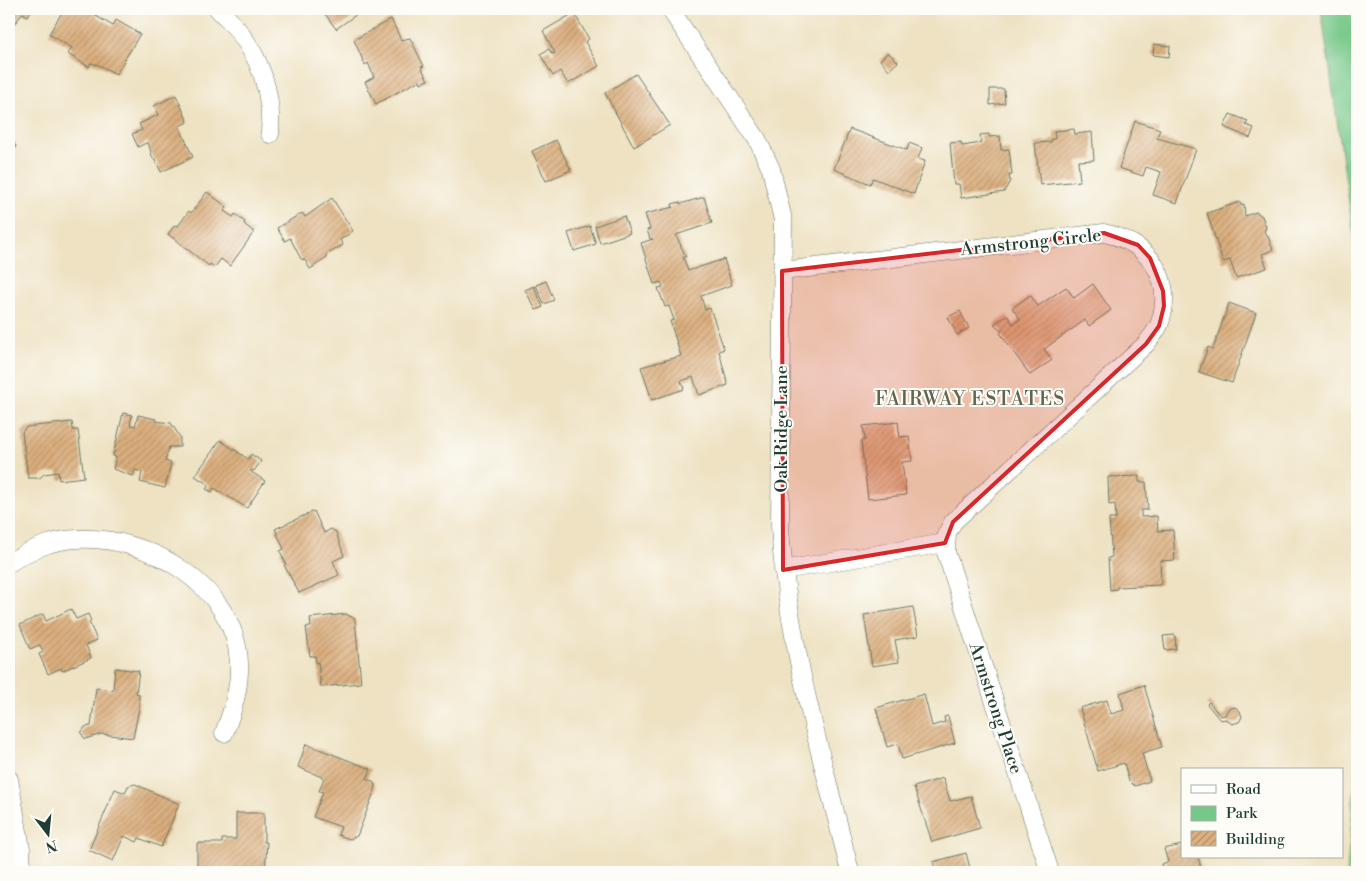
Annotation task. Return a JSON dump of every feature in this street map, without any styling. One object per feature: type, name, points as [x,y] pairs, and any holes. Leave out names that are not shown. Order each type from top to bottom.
[{"type":"street","points":[[218,9],[233,23],[249,45],[261,69],[268,96],[270,134]]},
{"type":"street","name":"Oak Ridge Lane","points":[[670,9],[757,139],[771,169],[778,194],[782,220],[780,526],[783,570],[791,622],[850,872]]},
{"type":"street","name":"Armstrong Circle","points":[[782,271],[1104,233],[1122,237],[1138,245],[1150,258],[1161,284],[1164,306],[1159,326],[1146,344],[953,522],[945,543]]},
{"type":"street","points":[[9,563],[29,551],[54,542],[76,539],[104,539],[139,548],[168,561],[193,578],[211,596],[225,618],[235,642],[239,662],[238,685],[232,714],[224,733]]},
{"type":"street","points":[[783,570],[945,543]]},
{"type":"street","name":"Armstrong Place","points":[[945,543],[946,552],[1050,872]]},
{"type":"street","points":[[9,779],[21,849],[22,872]]},
{"type":"highlighted area","points":[[1104,233],[1138,245],[1150,258],[1163,291],[1164,306],[1159,326],[1146,344],[953,522],[945,543],[783,570],[782,271]]},
{"type":"green space","points":[[1321,9],[1357,9],[1357,258]]},
{"type":"green space","points":[[1357,756],[1357,872],[1347,872]]},
{"type":"building","points":[[9,9],[32,9],[28,16],[22,13],[15,24],[9,20]]},
{"type":"building","points":[[64,9],[91,9],[98,13],[96,16],[113,26],[116,20],[140,34],[116,74],[99,65],[91,63],[89,67],[68,54],[72,48],[49,34]]},
{"type":"building","points":[[318,9],[364,9],[336,29],[323,11],[321,13]]},
{"type":"building","points":[[574,13],[589,39],[585,42],[599,66],[568,84],[560,71],[553,76],[540,54],[549,49],[552,54],[555,53],[543,31]]},
{"type":"building","points":[[391,19],[401,40],[410,38],[424,66],[421,67],[428,80],[421,83],[420,80],[376,104],[365,82],[374,77],[368,63],[365,65],[354,40]]},
{"type":"building","points":[[1154,44],[1170,46],[1169,57],[1153,55]]},
{"type":"building","points":[[888,52],[898,62],[889,70],[880,60]]},
{"type":"building","points":[[636,74],[670,125],[634,147],[605,93]]},
{"type":"building","points":[[990,89],[1004,89],[1005,103],[990,105]]},
{"type":"building","points":[[176,95],[188,122],[179,126],[193,157],[161,172],[155,159],[153,159],[148,142],[138,147],[132,134],[142,130],[139,124],[158,115],[154,106]]},
{"type":"building","points":[[1230,114],[1248,121],[1246,125],[1254,128],[1250,138],[1224,127]]},
{"type":"building","points":[[1135,121],[1160,129],[1157,138],[1196,149],[1177,203],[1153,195],[1161,172],[1146,167],[1143,176],[1119,168]]},
{"type":"building","points":[[850,129],[907,150],[909,143],[922,148],[918,159],[925,161],[914,194],[873,178],[870,184],[834,169]]},
{"type":"building","points":[[1074,129],[1075,134],[1092,132],[1094,160],[1078,161],[1080,181],[1040,185],[1035,143],[1051,142],[1051,139],[1055,139],[1054,131]]},
{"type":"building","points":[[9,132],[16,147],[9,150]]},
{"type":"building","points":[[989,134],[989,137],[1000,136],[1001,150],[1009,149],[1012,175],[1009,175],[1010,181],[1004,192],[961,198],[959,184],[954,184],[950,143],[961,142],[962,146],[981,143],[980,135]]},
{"type":"building","points":[[556,140],[571,170],[546,181],[532,151]]},
{"type":"building","points":[[207,192],[227,207],[224,211],[233,217],[235,214],[254,232],[230,266],[221,259],[215,267],[210,264],[209,266],[168,234],[175,225],[178,226],[189,211],[191,213]]},
{"type":"building","points":[[704,197],[712,223],[676,235],[686,257],[683,257],[688,271],[724,259],[732,285],[701,296],[705,310],[710,308],[724,349],[719,351],[728,385],[699,395],[693,377],[681,381],[684,389],[652,400],[641,367],[681,356],[670,321],[674,320],[669,306],[665,307],[658,288],[663,287],[661,282],[654,284],[641,243],[653,239],[650,239],[647,230],[650,229],[645,214],[673,207],[672,204],[680,202],[680,204]]},
{"type":"building","points":[[332,198],[353,231],[340,240],[343,245],[326,255],[327,258],[310,269],[305,260],[301,259],[290,238],[285,241],[277,228],[302,213],[305,217]]},
{"type":"building","points":[[1240,202],[1241,205],[1244,204],[1245,216],[1256,212],[1262,216],[1266,227],[1264,232],[1268,236],[1273,250],[1262,254],[1267,268],[1236,278],[1230,260],[1223,262],[1207,213]]},
{"type":"building","points":[[624,216],[630,233],[600,243],[595,226]]},
{"type":"building","points":[[590,226],[596,244],[574,251],[568,233]]},
{"type":"building","points":[[546,281],[554,300],[544,304],[536,285]]},
{"type":"building","points":[[1093,284],[1111,310],[1089,326],[1085,320],[1044,349],[1052,360],[1030,375],[1000,333],[1002,331],[994,324],[1007,315],[1013,324],[1020,319],[1012,308],[1030,295],[1038,306],[1066,287],[1074,298]]},
{"type":"building","points":[[534,286],[543,307],[536,310],[525,290]]},
{"type":"building","points":[[1229,303],[1256,313],[1232,383],[1199,372],[1208,347],[1213,349]]},
{"type":"building","points":[[960,311],[969,328],[957,335],[948,317]]},
{"type":"building","points":[[123,413],[132,415],[130,425],[135,426],[138,415],[156,419],[155,421],[171,423],[180,437],[180,447],[169,447],[165,461],[171,463],[165,488],[140,482],[142,472],[135,470],[133,476],[113,469],[116,457],[113,456]]},
{"type":"building","points":[[72,422],[73,430],[78,430],[84,477],[59,480],[58,472],[44,474],[40,478],[28,478],[22,432],[26,427]]},
{"type":"building","points":[[898,422],[900,437],[909,436],[912,461],[902,462],[906,495],[868,499],[861,441],[865,440],[863,426]]},
{"type":"building","points":[[220,440],[248,459],[251,454],[261,461],[254,471],[250,471],[265,481],[247,508],[214,488],[212,492],[206,489],[209,485],[195,476]]},
{"type":"building","points":[[1139,476],[1139,482],[1146,482],[1148,510],[1141,510],[1141,517],[1157,516],[1158,531],[1173,530],[1175,560],[1160,561],[1161,585],[1117,587],[1117,589],[1110,590],[1108,558],[1112,557],[1109,519],[1116,519],[1115,504],[1109,505],[1108,477]]},
{"type":"building","points":[[314,511],[324,533],[331,529],[336,532],[344,556],[333,561],[339,575],[299,593],[284,565],[286,564],[280,551],[284,549],[275,529]]},
{"type":"building","points":[[913,607],[918,636],[895,640],[899,662],[872,666],[864,615]]},
{"type":"building","points":[[71,609],[76,619],[88,614],[91,621],[89,622],[97,640],[86,645],[91,658],[62,671],[61,668],[48,674],[39,654],[43,652],[40,645],[30,649],[20,625],[43,614],[46,621]]},
{"type":"building","points":[[346,614],[355,619],[361,683],[321,687],[318,662],[316,663],[315,656],[310,656],[306,627],[311,627],[310,618]]},
{"type":"building","points":[[1175,635],[1176,649],[1165,650],[1163,636]]},
{"type":"building","points":[[115,668],[139,671],[136,693],[139,694],[139,708],[133,738],[102,734],[85,739],[81,733],[85,727],[91,726],[96,688],[113,690]]},
{"type":"building","points":[[1144,685],[1162,747],[1142,753],[1150,781],[1135,786],[1129,781],[1124,763],[1098,771],[1080,708],[1107,700],[1111,714],[1124,710],[1120,693]]},
{"type":"building","points":[[924,694],[932,726],[945,722],[944,717],[948,716],[955,743],[902,759],[898,744],[887,747],[876,708]]},
{"type":"building","points":[[1209,702],[1220,716],[1225,715],[1228,709],[1235,707],[1240,711],[1242,717],[1239,722],[1232,724],[1226,719],[1220,720],[1207,704]]},
{"type":"building","points":[[306,744],[371,769],[367,779],[373,781],[376,787],[357,836],[350,839],[338,835],[341,827],[313,817],[323,792],[319,791],[324,778],[298,767]]},
{"type":"building","points":[[943,778],[950,801],[971,796],[980,828],[932,842],[914,787]]},
{"type":"building","points":[[135,784],[179,804],[161,847],[139,838],[137,842],[124,836],[113,861],[89,850],[115,789],[125,793],[128,786]]},
{"type":"building","points":[[236,813],[264,813],[264,842],[267,842],[265,872],[197,872],[197,843],[222,843],[222,839],[236,839]]},
{"type":"building","points":[[1181,845],[1181,858],[1198,858],[1202,872],[1163,872],[1161,864],[1168,862],[1164,849]]},
{"type":"building","points":[[966,853],[971,872],[936,872],[933,862]]},
{"type":"district","name":"FAIRWAY ESTATES","points":[[970,398]]}]
